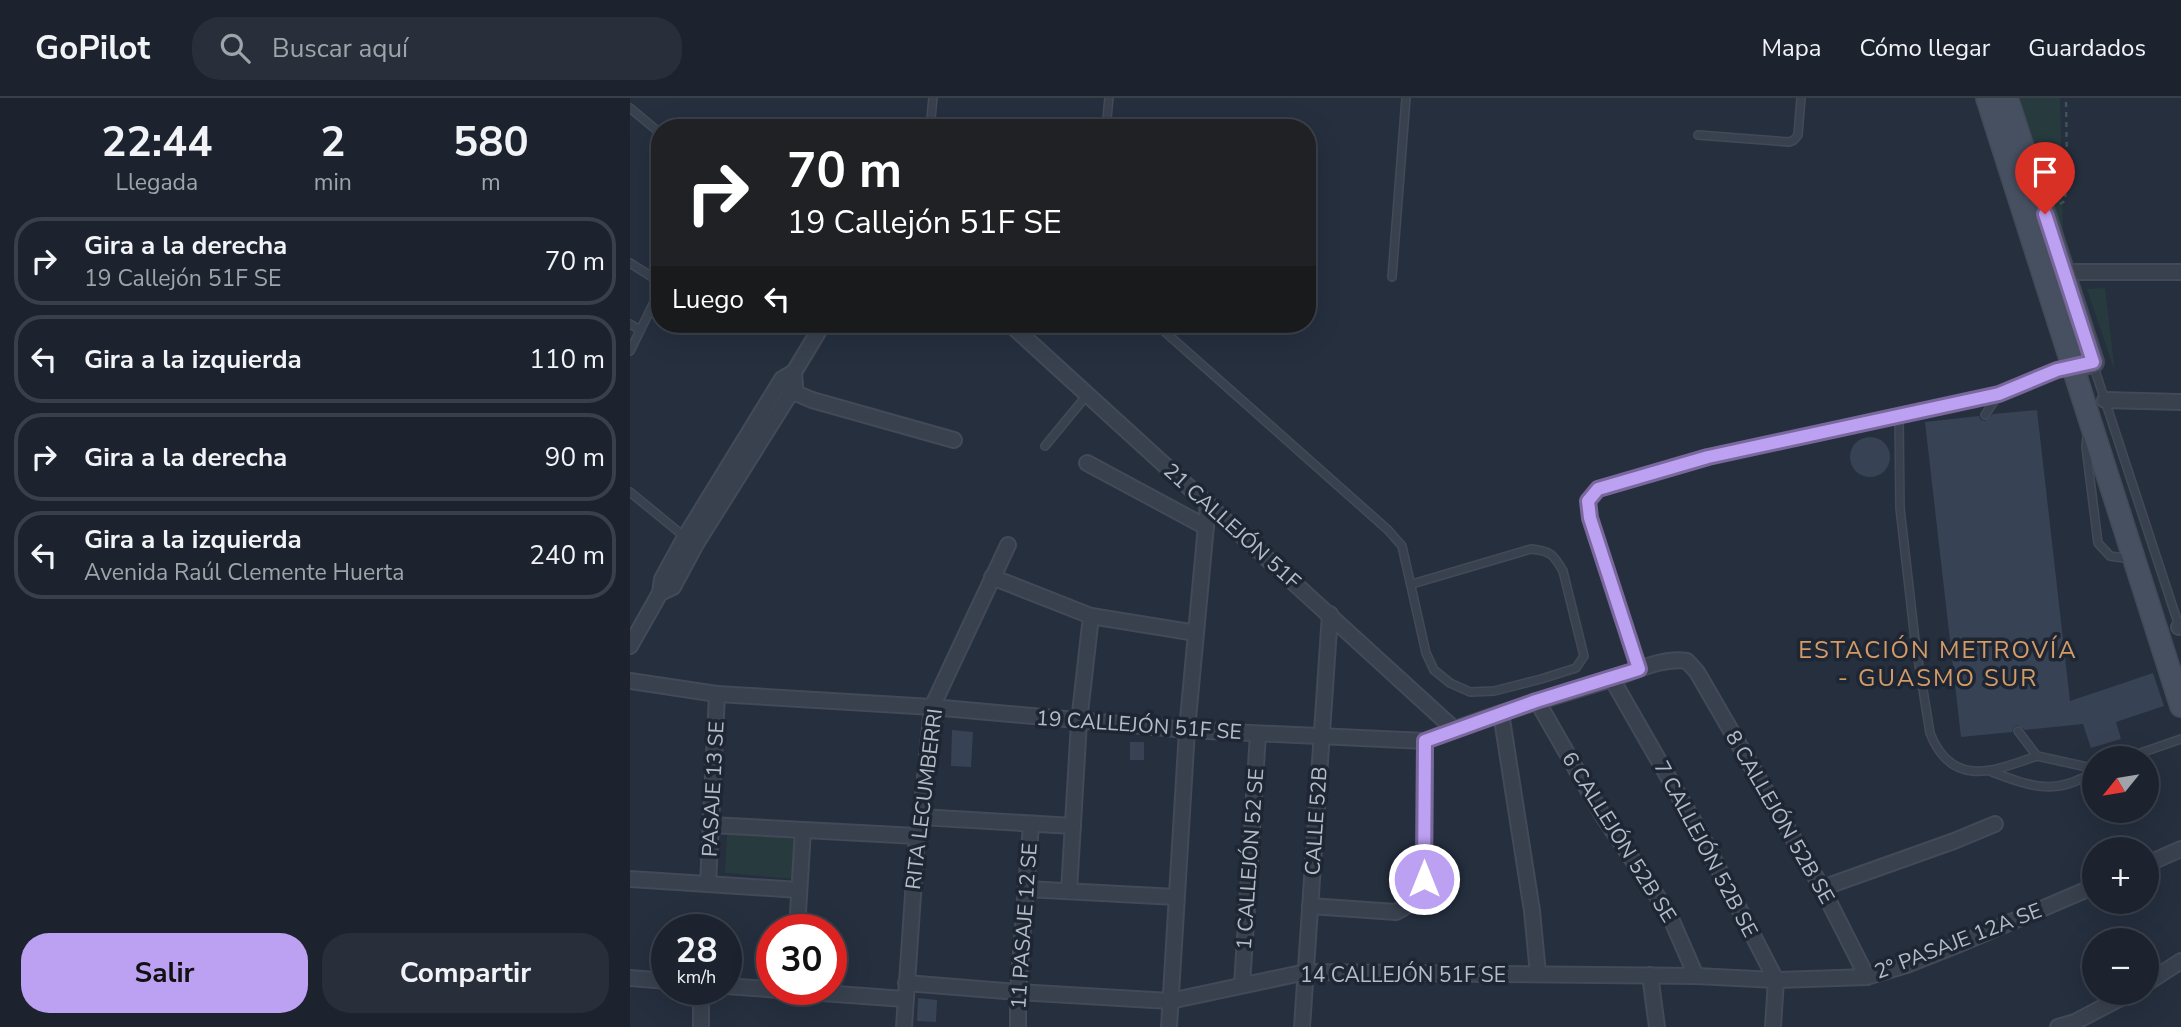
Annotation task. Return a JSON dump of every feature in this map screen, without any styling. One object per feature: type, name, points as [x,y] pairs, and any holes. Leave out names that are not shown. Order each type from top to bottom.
[{"type":"street","points":[[1987,98],[2181,706]]},
{"type":"street","points":[[2007,98],[2093,362],[2071,367]]},
{"type":"street","points":[[2063,272],[2181,272]]},
{"type":"street","points":[[630,646],[660,593],[673,587],[691,541],[782,379],[794,372],[818,333]]},
{"type":"street","name":"21 CALLEJÓN 51F","points":[[1020,333],[1454,729]]},
{"type":"street","points":[[691,541],[791,391],[794,386],[794,372]]},
{"type":"street","points":[[791,391],[812,400],[954,440]]},
{"type":"street","points":[[2105,400],[2181,402]]},
{"type":"street","points":[[1087,463],[1206,527]]},
{"type":"street","points":[[1169,1027],[1187,730],[1208,504]]},
{"type":"street","name":"RITA LECUMBERRI","points":[[904,1027],[916,836],[921,817],[932,707],[1008,545]]},
{"type":"street","points":[[992,577],[1091,616],[1196,633]]},
{"type":"street","name":"CALLE 52B","points":[[1302,1027],[1330,614]]},
{"type":"street","name":"11 PASAJE 12 SE","points":[[1069,891],[1079,722],[1091,616]]},
{"type":"street","name":"19 CALLEJÓN 51F SE","points":[[630,681],[717,694],[932,707],[1079,722],[1258,734],[1425,741],[1536,701],[1639,669],[1676,660],[1687,661]]},
{"type":"street","name":"8 CALLEJÓN 52B SE","points":[[1687,661],[1697,672],[1822,888],[1867,977]]},
{"type":"street","name":"7 CALLEJÓN 52B SE","points":[[1612,679],[1698,829],[1776,980]]},
{"type":"street","name":"PASAJE 13 SE","points":[[708,884],[717,694]]},
{"type":"street","name":"6 CALLEJÓN 52B SE","points":[[1536,701],[1603,816],[1669,915],[1696,975]]},
{"type":"street","points":[[1501,713],[1532,911],[1538,974]]},
{"type":"street","name":"1 CALLEJÓN 52 SE","points":[[1242,985],[1258,734]]},
{"type":"street","points":[[1310,906],[1396,912],[1409,906],[1419,893],[1424,879],[1425,741]]},
{"type":"street","points":[[921,817],[1073,826]]},
{"type":"street","points":[[1822,888],[1954,842],[1995,824]]},
{"type":"street","points":[[711,825],[916,836]]},
{"type":"street","name":"11 PASAJE 12 SE","points":[[1018,1027],[1018,992],[1031,825]]},
{"type":"street","points":[[798,914],[803,830]]},
{"type":"street","points":[[2159,859],[2181,849]]},
{"type":"street","points":[[630,879],[799,890]]},
{"type":"street","points":[[1026,889],[1177,897]]},
{"type":"street","name":"2° PASAJE 12A SE","points":[[1776,980],[1867,977],[1943,951],[2082,892]]},
{"type":"street","points":[[2159,975],[2181,961]]},
{"type":"street","name":"14 CALLEJÓN 51F SE","points":[[906,983],[1170,1001],[1306,972],[1696,975],[1776,980]]},
{"type":"street","points":[[1650,975],[1657,1027]]},
{"type":"street","points":[[630,978],[651,980]]},
{"type":"street","points":[[1773,1027],[1776,980]]},
{"type":"street","points":[[847,994],[905,999]]},
{"type":"street","points":[[701,1005],[701,1027]]},
{"type":"street","points":[[2058,1027],[2075,1022],[2107,1005]]},
{"type":"lane","points":[[931,119],[933,98]]},
{"type":"lane","points":[[1107,119],[1109,98]]},
{"type":"lane","points":[[1392,277],[1406,98]]},
{"type":"lane","points":[[1698,135],[1789,142],[1798,135],[1801,98]]},
{"type":"lane","points":[[630,108],[651,126]]},
{"type":"lane","points":[[630,262],[651,276]]},
{"type":"lane","points":[[630,351],[651,308]]},
{"type":"lane","points":[[630,324],[640,330]]},
{"type":"lane","points":[[1166,333],[1388,530],[1402,546],[1426,653],[1434,670],[1450,683],[1470,692],[1494,691],[1576,668],[1584,656],[1563,571],[1547,551],[1531,549],[1412,584]]},
{"type":"lane","points":[[2093,362],[2180,629]]},
{"type":"lane","points":[[1639,669],[1590,518],[1588,501],[1598,489],[1708,457],[1999,394],[2057,370],[2071,367]]},
{"type":"lane","points":[[1045,446],[1087,394]]},
{"type":"lane","points":[[1985,415],[1999,394]]},
{"type":"lane","points":[[1899,417],[1900,508],[1915,640],[1930,733],[1936,748],[1949,762],[1968,771],[1992,771],[2037,756],[2082,767]]},
{"type":"lane","points":[[630,492],[691,541]]},
{"type":"lane","points":[[2018,731],[2037,756]]},
{"type":"lane","points":[[2160,746],[2181,739]]},
{"type":"lane","points":[[1992,771],[2044,788],[2063,786],[2082,779]]},
{"type":"path","points":[[2045,214],[2065,201],[2066,98]]},
{"type":"green space","points":[[2020,98],[2060,98],[2063,236],[2021,103]]},
{"type":"green space","points":[[2105,288],[2115,372],[2087,289]]},
{"type":"green space","points":[[727,834],[796,838],[795,879],[725,873]]},
{"type":"building","points":[[2037,410],[2070,701],[2153,673],[2164,706],[2116,722],[2121,739],[2090,746],[2083,724],[2025,730],[2018,725],[2012,732],[1961,737],[1925,422],[1979,416],[1985,421],[1993,414]]},
{"type":"building","points":[[1870,437],[1878,438],[1884,443],[1889,449],[1889,465],[1884,471],[1878,476],[1870,477],[1862,476],[1856,471],[1851,465],[1850,457],[1851,449],[1856,443],[1862,438]]},
{"type":"building","points":[[952,730],[973,732],[971,767],[951,766]]},
{"type":"building","points":[[1130,742],[1144,742],[1144,760],[1130,760]]},
{"type":"building","points":[[918,998],[937,1000],[936,1022],[917,1021]]},
{"type":"district","name":"ESTACIÓN METROVÍA - GUASMO SUR","points":[[1938,664]]},
{"type":"route","points":[[1424,879],[1425,741],[1536,701],[1639,669],[1590,518],[1588,501],[1598,489],[1708,457],[1999,394],[2057,370],[2093,362],[2045,214]]}]
